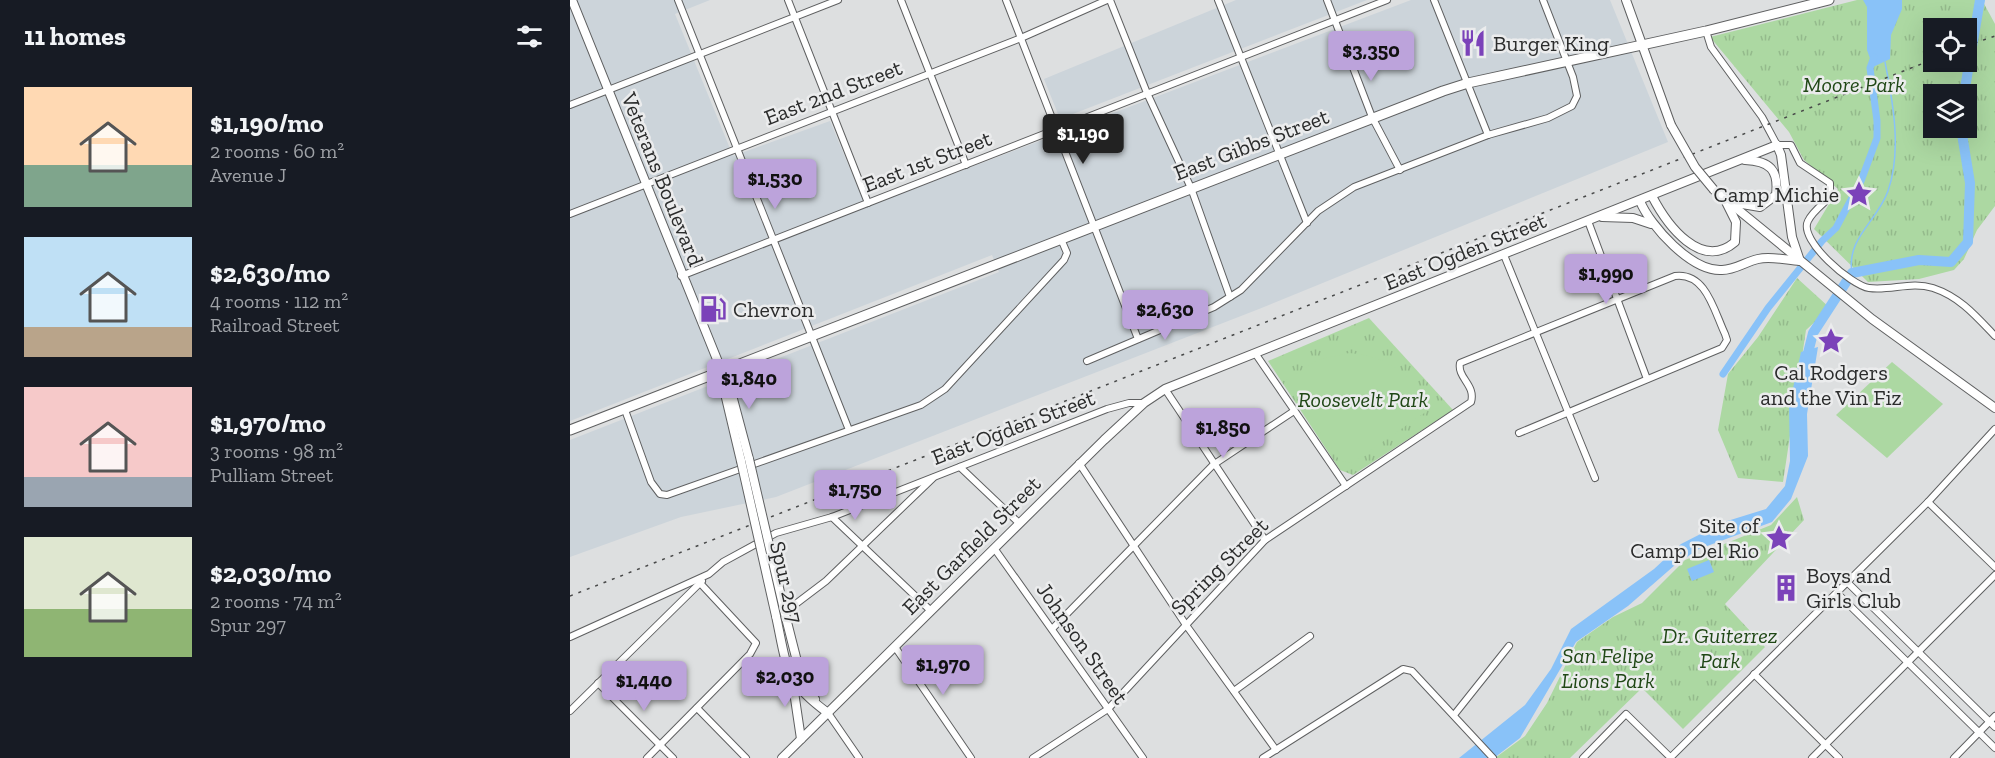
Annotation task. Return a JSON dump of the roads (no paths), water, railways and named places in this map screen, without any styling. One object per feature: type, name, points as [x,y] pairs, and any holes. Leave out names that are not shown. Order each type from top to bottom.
[{"type":"highway","name":"East Gibbs Street","points":[[570,430],[1372,117],[1468,83],[1706,31],[1829,0]]},
{"type":"main road","name":"Veterans Boulevard","points":[[572,0],[720,372]]},
{"type":"main road","points":[[1626,0],[1671,125],[1695,167],[1714,190],[1872,319],[1995,408]]},
{"type":"main road","points":[[1777,145],[1782,162],[1792,237],[1800,261]]},
{"type":"main road","name":"East Ogden Street","points":[[1165,389],[1777,145]]},
{"type":"main road","points":[[1725,201],[1751,208],[1760,207],[1776,195],[1776,177],[1766,163],[1741,160]]},
{"type":"main road","points":[[1652,196],[1673,227],[1694,246],[1712,254],[1721,252],[1736,242],[1736,222],[1725,201]]},
{"type":"main road","points":[[1640,201],[1651,224]]},
{"type":"main road","points":[[1598,218],[1633,218],[1651,224],[1697,263],[1715,270],[1731,269],[1762,258],[1800,261]]},
{"type":"main road","name":"Spur 297","points":[[720,372],[733,399],[789,672],[801,692],[828,713]]},
{"type":"main road","name":"East Garfield Street","points":[[782,758],[1079,464],[1144,403],[1165,389]]},
{"type":"main road","name":"Spur 297","points":[[745,460],[802,681],[810,694],[828,713]]},
{"type":"main road","points":[[789,672],[795,694],[801,739]]},
{"type":"street","points":[[678,0],[849,430]]},
{"type":"street","points":[[788,0],[868,203]]},
{"type":"street","points":[[570,105],[838,0]]},
{"type":"street","points":[[901,0],[966,165]]},
{"type":"street","points":[[1006,0],[1138,339]]},
{"type":"street","points":[[1109,0],[1147,93],[1191,188],[1230,297]]},
{"type":"street","name":"East 2nd Street","points":[[570,214],[1021,38],[1109,0]]},
{"type":"street","points":[[1218,0],[1307,223]]},
{"type":"street","points":[[1327,0],[1372,117],[1400,171]]},
{"type":"street","name":"East 1st Street","points":[[681,276],[1387,0]]},
{"type":"street","points":[[1434,0],[1488,135]]},
{"type":"street","points":[[1087,361],[1214,307],[1241,290],[1318,211],[1344,193],[1488,135],[1548,118],[1572,106],[1576,96],[1566,61],[1543,0]]},
{"type":"street","points":[[1706,31],[1711,47],[1762,117],[1777,145],[1791,145],[1796,149],[1800,163],[1826,179],[1832,188],[1830,197],[1808,220],[1807,231],[1812,243],[1820,252],[1860,286],[1871,289],[1914,284],[1934,289],[1966,305],[1995,336]]},
{"type":"street","points":[[1588,222],[1647,380]]},
{"type":"street","points":[[625,410],[651,482],[660,494],[676,493],[927,402],[945,389],[1064,260],[1067,253],[1061,239]]},
{"type":"street","points":[[1504,255],[1595,478]]},
{"type":"street","points":[[1519,433],[1722,348],[1727,340],[1701,283],[1684,275],[1675,276],[1535,332]]},
{"type":"street","points":[[1988,328],[1995,325]]},
{"type":"street","name":"Spring Street","points":[[1033,758],[1108,709],[1265,540],[1471,402],[1472,391],[1460,371],[1460,363],[1535,332]]},
{"type":"street","points":[[1255,353],[1346,486]]},
{"type":"street","points":[[1165,389],[1213,465],[1265,540]]},
{"type":"street","name":"East Ogden Street","points":[[570,637],[709,574],[723,562],[776,533],[832,517],[1107,409],[1129,403],[1144,403]]},
{"type":"street","points":[[1052,629],[1213,465],[1294,411]]},
{"type":"street","points":[[1583,758],[1626,714],[1670,758],[1848,583],[1928,502],[1995,429]]},
{"type":"street","points":[[1079,464],[1186,625],[1276,750]]},
{"type":"street","points":[[960,467],[1019,523]]},
{"type":"street","points":[[793,606],[826,581],[936,476]]},
{"type":"street","points":[[1928,502],[1995,567]]},
{"type":"street","points":[[832,517],[931,611]]},
{"type":"street","name":"Johnson Street","points":[[994,548],[1143,758]]},
{"type":"street","points":[[570,711],[709,574]]},
{"type":"street","points":[[1812,758],[1995,575]]},
{"type":"street","points":[[647,758],[750,654],[756,643],[700,583]]},
{"type":"street","points":[[1848,583],[1995,727]]},
{"type":"street","points":[[1837,593],[1995,748]]},
{"type":"street","points":[[1234,691],[1310,636]]},
{"type":"street","points":[[1454,715],[1509,646]]},
{"type":"street","points":[[895,647],[971,758]]},
{"type":"street","points":[[1263,758],[1403,669],[1412,671],[1493,758]]},
{"type":"street","points":[[1754,674],[1839,758]]},
{"type":"street","points":[[598,683],[673,758]]},
{"type":"street","points":[[697,708],[746,758]]},
{"type":"street","points":[[828,713],[860,758]]},
{"type":"street","points":[[1954,758],[1995,716]]},
{"type":"water","points":[[1863,0],[1902,0],[1902,9],[1891,35],[1890,59],[1873,67],[1867,50],[1867,7]]},
{"type":"water","points":[[1818,347],[1807,414],[1808,456],[1791,499],[1772,522],[1699,549],[1675,565],[1628,606],[1576,642],[1520,738],[1494,758],[1459,758],[1525,705],[1551,669],[1571,629],[1654,569],[1681,544],[1724,522],[1766,509],[1785,486],[1790,461],[1789,406],[1801,352]]},
{"type":"water","points":[[1709,560],[1714,572],[1692,581],[1687,569]]},
{"type":"waterway","points":[[1966,84],[1980,0]]},
{"type":"waterway","points":[[1723,374],[1768,308],[1822,241],[1836,228],[1861,181],[1877,138],[1870,68],[1874,57]]},
{"type":"waterway","points":[[1852,273],[1851,261],[1854,250],[1883,202],[1895,160],[1895,126],[1885,62]]},
{"type":"waterway","points":[[1806,361],[1813,333],[1852,273],[1919,260],[1951,262],[1968,242],[1970,183],[1963,138]]},
{"type":"railway","points":[[1977,42],[1995,36]]},
{"type":"railway","points":[[570,596],[1923,63]]},
{"type":"place","name":"Burger King","points":[[1473,43]]},
{"type":"place","name":"Camp Michie","points":[[1859,194]]},
{"type":"place","name":"Chevron","points":[[713,309]]},
{"type":"place","name":"Cal Rodgers and the Vin Fiz","points":[[1831,341]]},
{"type":"place","name":"Site of Camp Del Rio","points":[[1779,538]]},
{"type":"place","name":"Boys and Girls Club","points":[[1786,588]]},
{"type":"park label","name":"Moore Park","points":[[1854,84]]},
{"type":"park label","name":"Roosevelt Park","points":[[1363,399]]},
{"type":"park label","name":"Dr. Guiterrez Park","points":[[1720,648]]},
{"type":"park label","name":"San Felipe Lions Park","points":[[1608,668]]}]
